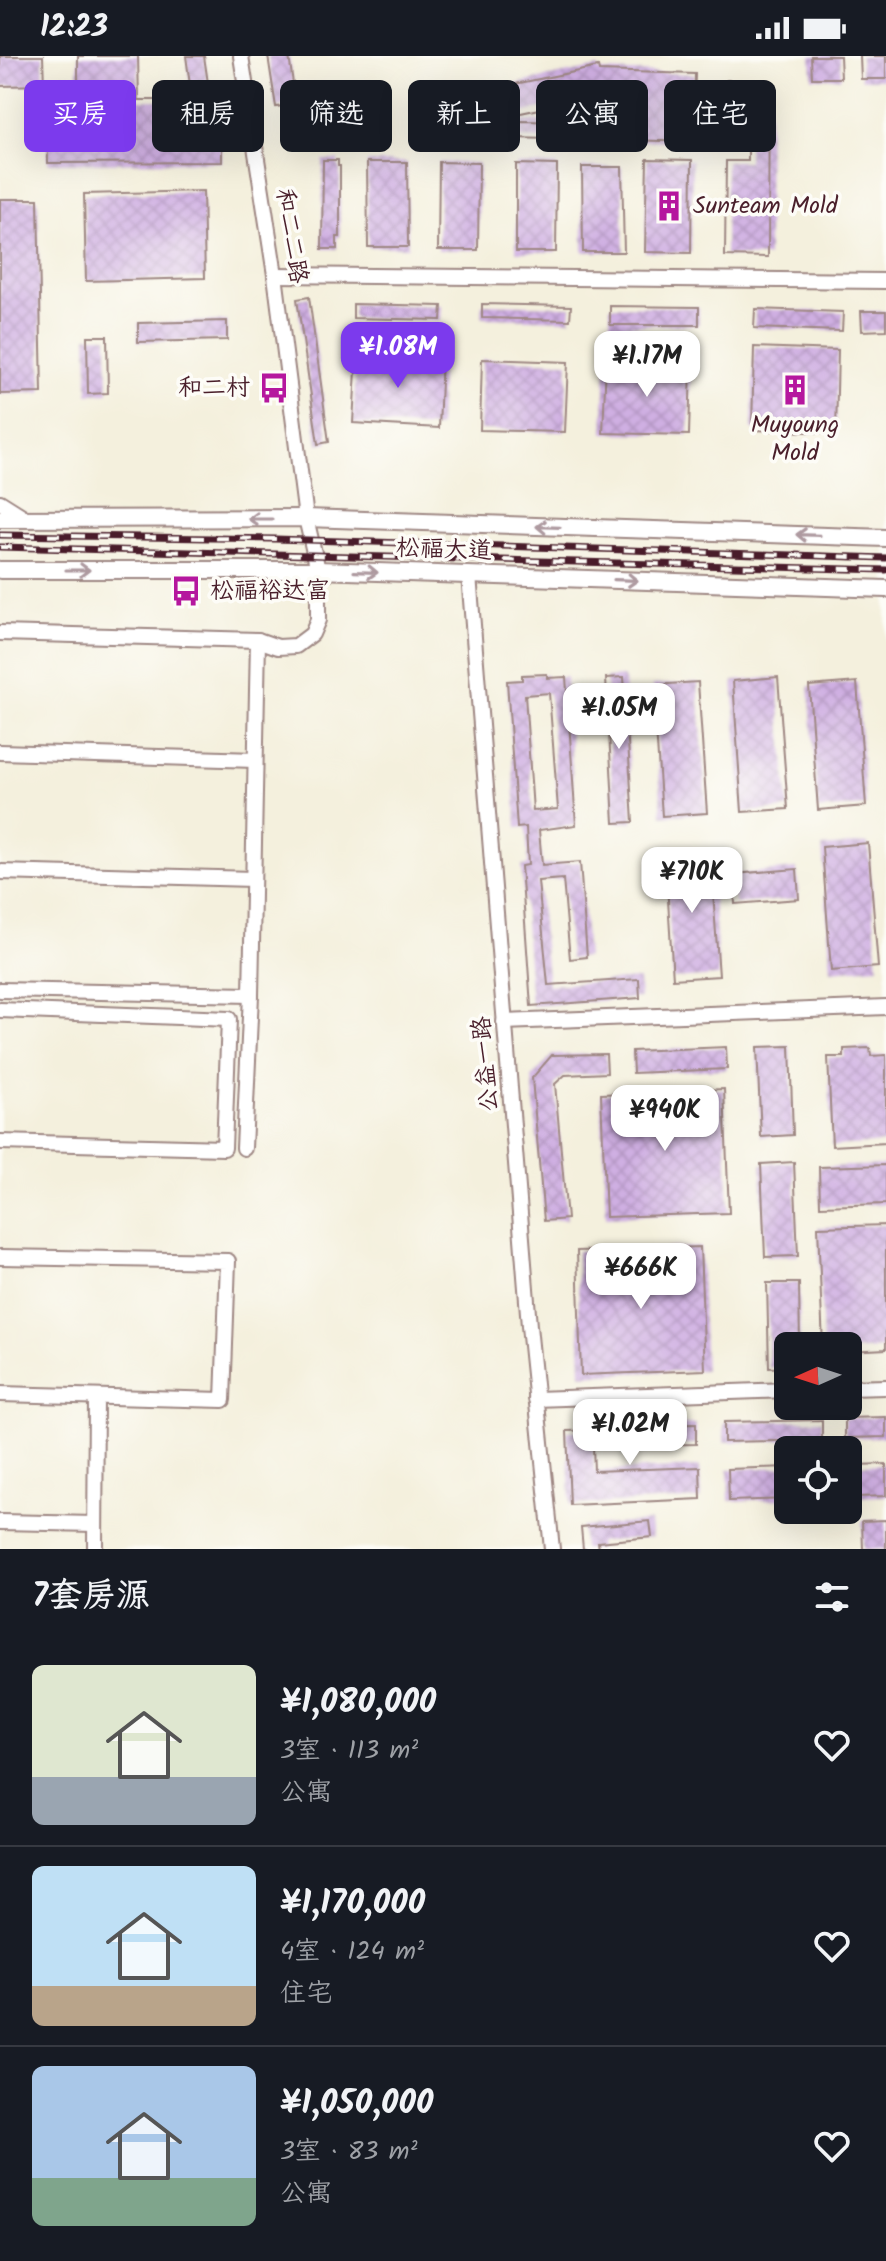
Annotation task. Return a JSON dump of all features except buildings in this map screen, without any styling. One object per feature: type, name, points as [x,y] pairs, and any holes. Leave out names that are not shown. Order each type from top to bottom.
[{"type":"main road","name":"松福大道","points":[[0,519],[306,518],[886,538]]},
{"type":"main road","name":"松福大道","points":[[0,570],[318,570],[886,589]]},
{"type":"street","name":"和二二路","points":[[0,633],[258,640],[278,647],[296,646],[312,634],[318,620],[318,570],[306,518],[275,275],[241,56]]},
{"type":"street","points":[[275,275],[886,281]]},
{"type":"street","points":[[0,502],[27,519]]},
{"type":"street","name":"公益一路","points":[[469,575],[536,1399],[552,1549]]},
{"type":"street","points":[[244,1148],[251,995],[258,640]]},
{"type":"street","points":[[0,752],[255,760]]},
{"type":"street","points":[[0,872],[253,879]]},
{"type":"street","points":[[0,990],[251,995]]},
{"type":"street","points":[[504,1022],[886,1007]]},
{"type":"street","points":[[0,1010],[229,1019],[224,1148],[0,1142]]},
{"type":"street","points":[[0,1257],[228,1261],[223,1400],[0,1394]]},
{"type":"street","points":[[862,1388],[886,1387]]},
{"type":"street","points":[[536,1399],[774,1390]]},
{"type":"street","points":[[95,1549],[96,1397]]},
{"type":"street","points":[[0,1522],[95,1524]]},
{"type":"railway","points":[[0,535],[275,539],[886,558]]},
{"type":"railway","points":[[0,547],[886,570]]},
{"type":"place","name":"Sunteam Mold","points":[[669,206]]},
{"type":"place","name":"和二村","points":[[274,388]]},
{"type":"place","name":"Muyoung Mold","points":[[795,390]]},
{"type":"place","name":"松福裕达富","points":[[186,591]]}]
